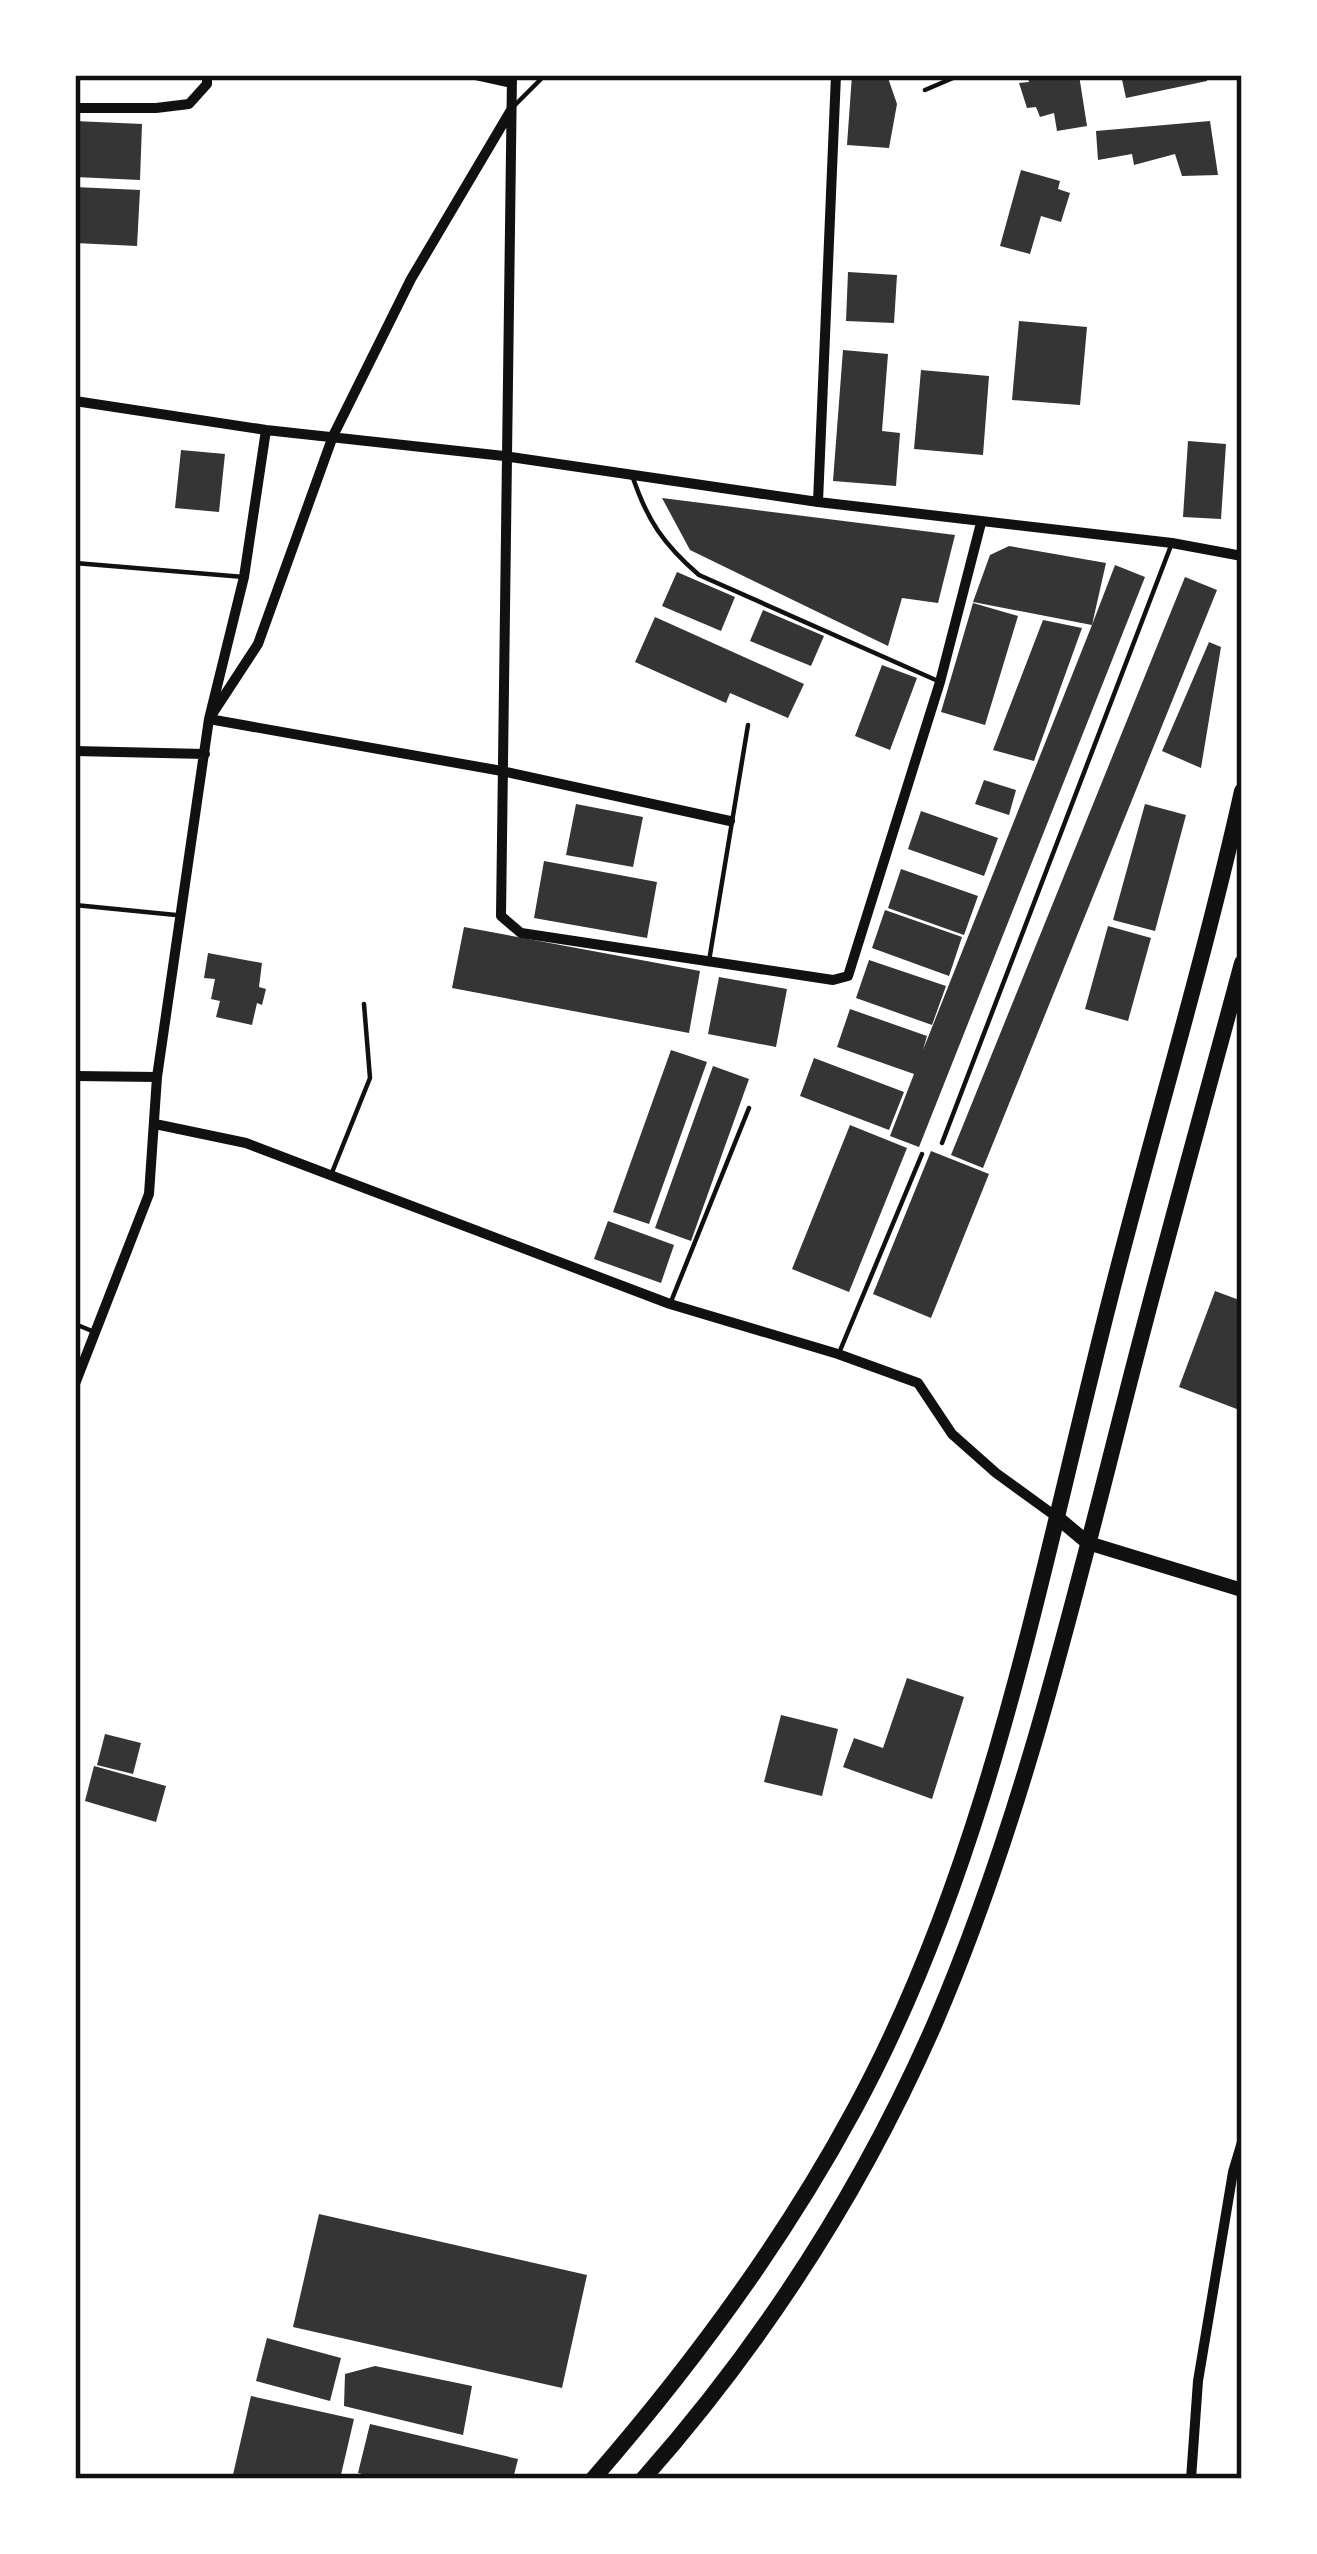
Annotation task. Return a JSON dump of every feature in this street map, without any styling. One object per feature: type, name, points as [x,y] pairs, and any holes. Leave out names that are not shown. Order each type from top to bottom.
[{"type":"main road","points":[[593,2479],[683,2371],[800,2207],[855,2109],[905,2002],[963,1852],[1025,1645],[1242,791]]},
{"type":"main road","points":[[643,2479],[698,2417],[796,2281],[896,2106],[935,2023],[1030,1759],[1242,963]]},
{"type":"street","points":[[75,108],[189,104],[207,84],[207,75]]},
{"type":"street","points":[[476,75],[512,79],[513,107],[504,456],[501,916],[521,933],[833,980],[848,976],[940,682],[981,523]]},
{"type":"street","points":[[818,502],[836,75]]},
{"type":"street","points":[[209,719],[258,644],[333,436],[411,279],[513,107]]},
{"type":"street","points":[[75,401],[818,502],[1172,543],[1242,556]]},
{"type":"street","points":[[75,1384],[149,1194],[157,1077],[209,719],[244,577],[266,430]]},
{"type":"street","points":[[209,719],[502,771],[730,820]]},
{"type":"street","points":[[75,751],[205,754]]},
{"type":"street","points":[[75,1076],[157,1077]]},
{"type":"street","points":[[154,1124],[246,1143],[670,1304],[919,1383],[952,1434],[1088,1543],[1242,1590]]},
{"type":"street","points":[[1191,2479],[1198,2380],[1242,2142]]},
{"type":"lane","points":[[513,107],[545,75]]},
{"type":"lane","points":[[926,90],[960,75]]},
{"type":"lane","points":[[632,475],[645,515],[699,575],[940,682]]},
{"type":"lane","points":[[942,1143],[1172,543]]},
{"type":"lane","points":[[75,563],[244,577]]},
{"type":"lane","points":[[709,961],[748,725]]},
{"type":"lane","points":[[75,905],[181,916]]},
{"type":"lane","points":[[331,1175],[370,1078],[364,1004]]},
{"type":"lane","points":[[670,1304],[749,1108]]},
{"type":"lane","points":[[838,1354],[922,1154]]},
{"type":"lane","points":[[75,1324],[95,1333]]},
{"type":"building","points":[[852,75],[887,75],[897,104],[889,148],[847,145]]},
{"type":"building","points":[[1027,75],[1079,75],[1087,126],[1057,131],[1054,113],[1040,117],[1036,107],[1027,108],[1019,83],[1029,82]]},
{"type":"building","points":[[1121,75],[1206,75],[1207,81],[1126,98]]},
{"type":"building","points":[[75,121],[142,124],[140,180],[75,177]]},
{"type":"building","points":[[1210,121],[1218,175],[1182,176],[1175,154],[1134,165],[1132,154],[1098,160],[1096,131]]},
{"type":"building","points":[[1021,170],[1060,181],[1058,189],[1070,193],[1061,222],[1041,216],[1030,254],[1000,246]]},
{"type":"building","points":[[75,187],[140,190],[137,246],[75,243]]},
{"type":"building","points":[[848,272],[897,275],[894,323],[846,321]]},
{"type":"building","points":[[1019,321],[1087,327],[1080,405],[1012,400]]},
{"type":"building","points":[[843,350],[888,354],[882,431],[900,433],[896,486],[833,481]]},
{"type":"building","points":[[921,370],[989,376],[983,455],[914,449]]},
{"type":"building","points":[[1188,441],[1226,444],[1221,519],[1183,517]]},
{"type":"building","points":[[181,450],[225,454],[219,512],[175,508]]},
{"type":"building","points":[[662,498],[955,535],[938,603],[902,598],[888,646],[690,550]]},
{"type":"building","points":[[1009,546],[1106,563],[1092,625],[973,602],[990,555]]},
{"type":"building","points":[[1115,565],[1145,577],[919,1147],[890,1136],[914,1074],[837,1047],[850,1009],[927,1036],[923,1050]]},
{"type":"building","points":[[677,572],[735,597],[721,631],[662,606]]},
{"type":"building","points":[[1185,577],[1217,590],[983,1168],[951,1155]]},
{"type":"building","points":[[973,603],[1018,616],[985,725],[941,712]]},
{"type":"building","points":[[763,610],[824,636],[811,666],[750,641]]},
{"type":"building","points":[[655,617],[804,684],[788,718],[730,693],[726,703],[635,662]]},
{"type":"building","points":[[1043,620],[1082,628],[1034,761],[993,750]]},
{"type":"building","points":[[1209,642],[1221,647],[1201,768],[1162,751]]},
{"type":"building","points":[[882,665],[917,678],[890,750],[855,736]]},
{"type":"building","points":[[984,780],[1016,790],[1009,815],[975,804]]},
{"type":"building","points":[[576,804],[643,817],[633,867],[566,855]]},
{"type":"building","points":[[1145,804],[1186,815],[1155,931],[1113,920]]},
{"type":"building","points":[[921,811],[998,838],[984,876],[908,849]]},
{"type":"building","points":[[544,861],[657,882],[647,938],[534,918]]},
{"type":"building","points":[[901,869],[978,896],[964,935],[888,908]]},
{"type":"building","points":[[885,910],[962,937],[949,976],[872,948]]},
{"type":"building","points":[[1108,926],[1151,938],[1128,1021],[1085,1009]]},
{"type":"building","points":[[464,927],[700,971],[689,1033],[452,988]]},
{"type":"building","points":[[208,953],[262,963],[259,987],[266,989],[252,1025],[216,1017],[220,1001],[211,999],[215,979],[204,978]]},
{"type":"building","points":[[869,960],[946,986],[932,1025],[856,998]]},
{"type":"building","points":[[719,977],[787,989],[776,1047],[708,1034]]},
{"type":"building","points":[[671,1050],[707,1062],[649,1224],[613,1212]]},
{"type":"building","points":[[814,1058],[904,1092],[889,1130],[800,1096]]},
{"type":"building","points":[[713,1066],[749,1079],[691,1241],[655,1228]]},
{"type":"building","points":[[850,1125],[907,1148],[849,1292],[792,1269]]},
{"type":"building","points":[[931,1151],[989,1174],[931,1318],[873,1294]]},
{"type":"building","points":[[608,1221],[674,1245],[661,1283],[594,1259]]},
{"type":"building","points":[[1215,1291],[1242,1301],[1242,1411],[1179,1387]]},
{"type":"building","points":[[907,1678],[964,1697],[932,1799],[843,1767],[854,1738],[883,1748]]},
{"type":"building","points":[[781,1715],[838,1729],[822,1796],[764,1782]]},
{"type":"building","points":[[105,1734],[141,1743],[133,1774],[97,1765]]},
{"type":"building","points":[[94,1766],[166,1786],[156,1822],[85,1801]]},
{"type":"building","points":[[319,2214],[587,2275],[562,2388],[293,2327]]},
{"type":"building","points":[[267,2338],[341,2358],[330,2401],[256,2381]]},
{"type":"building","points":[[375,2366],[472,2386],[463,2435],[344,2406],[345,2374]]},
{"type":"building","points":[[251,2396],[354,2419],[340,2479],[232,2479]]},
{"type":"building","points":[[370,2424],[518,2459],[513,2479],[383,2479],[358,2473]]}]
